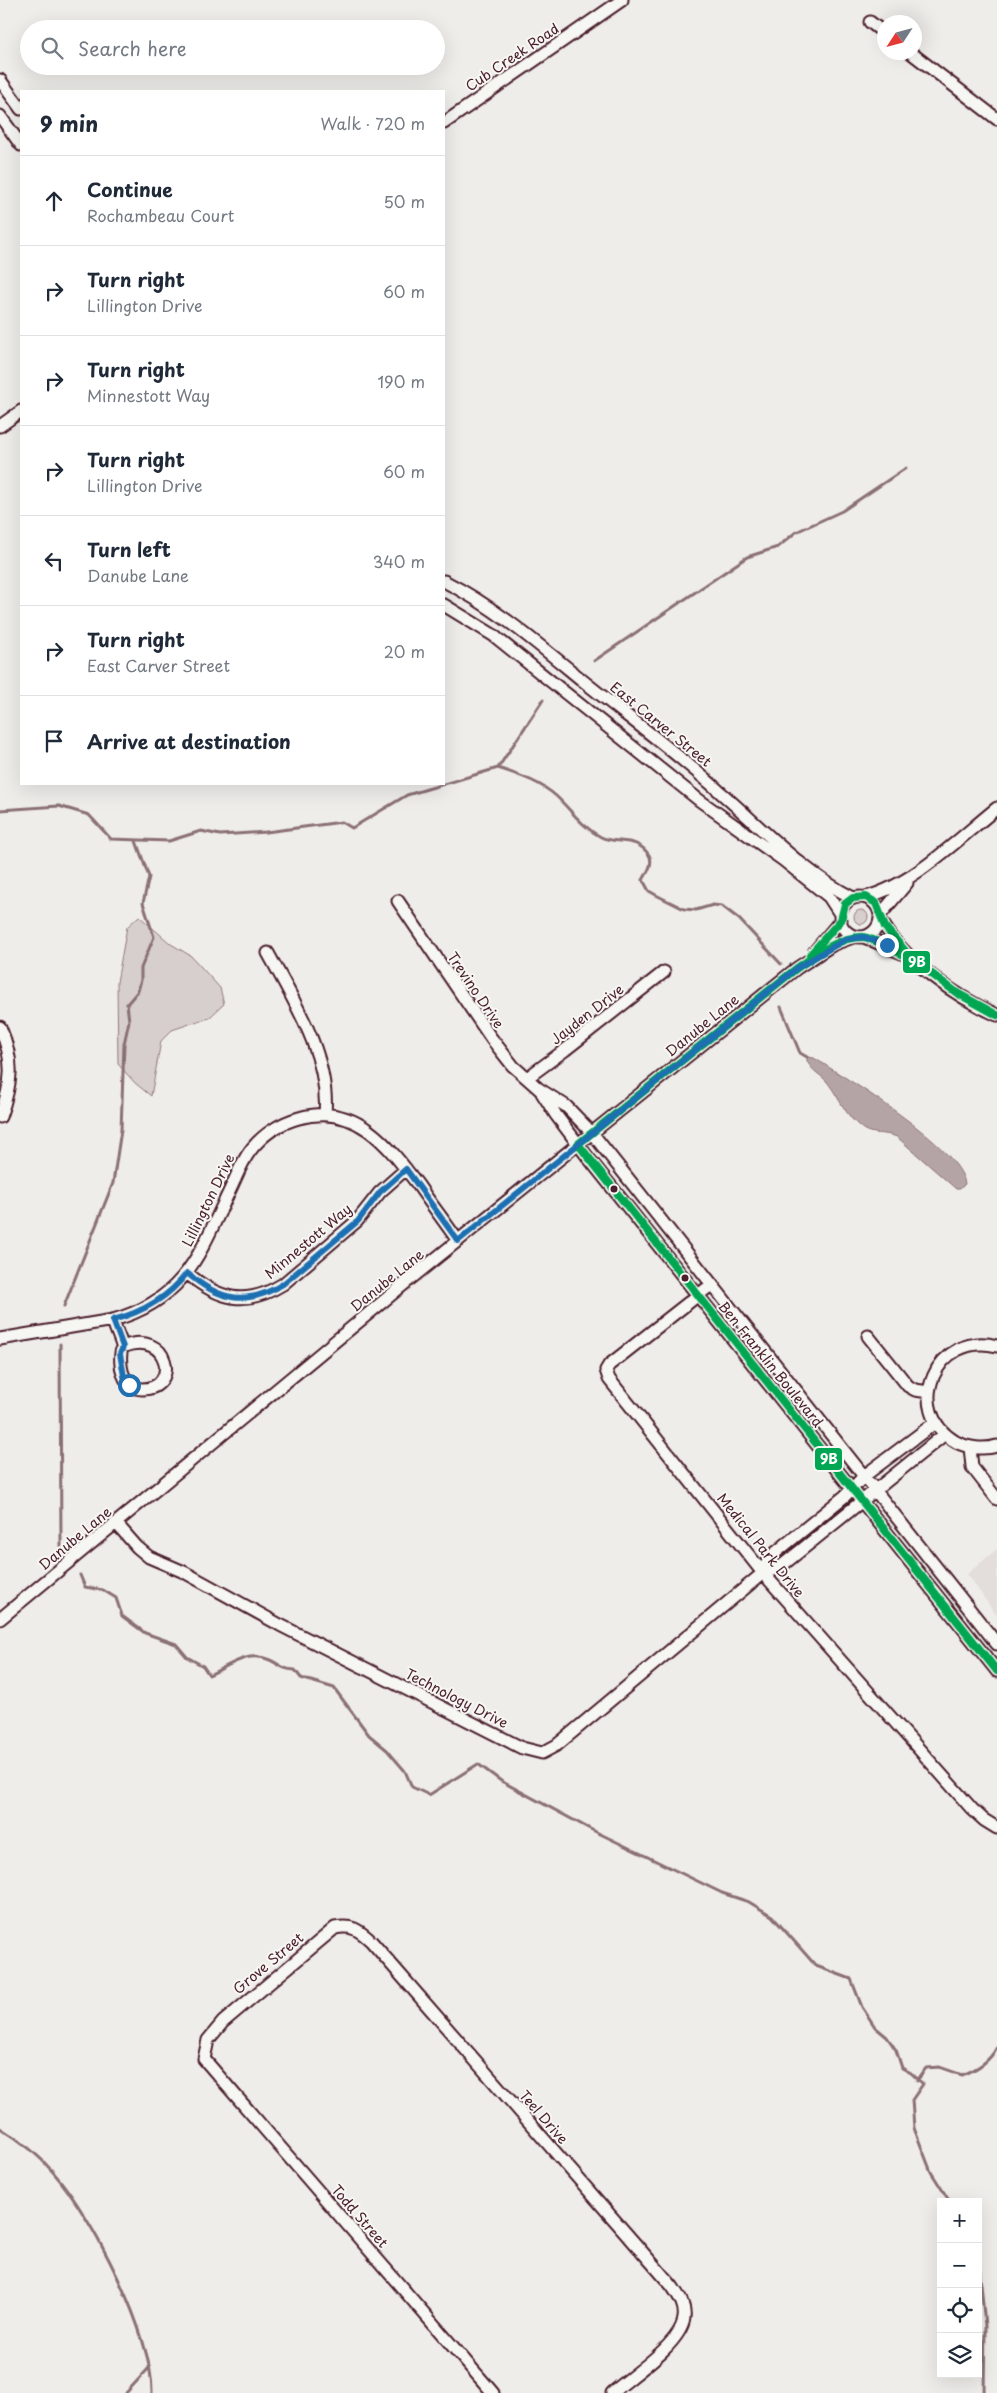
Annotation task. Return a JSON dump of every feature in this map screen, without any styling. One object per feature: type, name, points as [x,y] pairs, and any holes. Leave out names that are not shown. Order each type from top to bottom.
[{"type":"street","name":"Cub Creek Road","points":[[445,121],[622,0]]},
{"type":"street","points":[[870,22],[877,28]]},
{"type":"street","points":[[920,60],[997,119]]},
{"type":"street","points":[[0,80],[20,108]]},
{"type":"street","points":[[0,116],[20,144]]},
{"type":"street","points":[[0,426],[20,412]]},
{"type":"street","name":"East Carver Street","points":[[445,582],[477,599],[516,626],[705,778],[806,867],[836,889],[853,898]]},
{"type":"street","points":[[445,606],[493,635],[693,795],[783,860],[829,897],[846,931],[912,958]]},
{"type":"street","points":[[840,917],[844,904],[853,898],[866,897],[888,889],[924,866],[997,808]]},
{"type":"street","points":[[860,937],[875,931],[893,897],[924,866]]},
{"type":"street","points":[[866,897],[876,903],[881,917],[893,938],[912,958],[957,993],[997,1016]]},
{"type":"street","name":"Trevino Drive","points":[[398,901],[491,1038],[513,1066],[539,1089],[566,1106],[592,1133]]},
{"type":"street","name":"Danube Lane","points":[[797,968],[824,941],[840,917]]},
{"type":"street","name":"Danube Lane","points":[[0,1619],[458,1241],[797,968],[834,944],[860,937]]},
{"type":"street","points":[[268,952],[298,1009],[314,1046],[324,1079],[325,1114]]},
{"type":"street","name":"Jayden Drive","points":[[527,1078],[566,1050],[664,972]]},
{"type":"street","points":[[0,1027],[7,1049],[10,1074],[9,1090],[0,1117]]},
{"type":"street","name":"Trevino Drive","points":[[539,1089],[578,1144]]},
{"type":"street","name":"Lillington Drive","points":[[1,1335],[42,1332],[113,1320],[131,1315],[168,1294],[187,1273],[201,1251],[241,1165],[250,1150],[261,1138],[292,1120],[325,1114],[354,1121],[367,1128],[385,1144],[406,1169],[458,1241]]},
{"type":"street","name":"Ben Franklin Boulevard","points":[[592,1133],[997,1644]]},
{"type":"street","name":"Ben Franklin Boulevard","points":[[578,1144],[997,1671]]},
{"type":"street","name":"Minnestott Way","points":[[187,1273],[207,1287],[236,1299],[255,1298],[270,1292],[283,1284],[358,1221],[380,1192],[406,1169]]},
{"type":"street","name":"Medical Park Drive","points":[[711,1285],[609,1365],[606,1370],[615,1386],[763,1573],[972,1808],[984,1820],[997,1828]]},
{"type":"street","points":[[113,1320],[123,1347],[120,1354],[122,1369],[129,1385],[138,1389],[149,1389],[163,1378],[166,1370],[165,1360],[156,1347],[141,1343],[123,1347]]},
{"type":"street","points":[[868,1336],[908,1386],[915,1390],[929,1392]]},
{"type":"street","points":[[997,1346],[976,1344],[954,1352],[937,1369],[929,1392],[936,1422],[946,1434],[961,1444],[970,1447],[997,1446]]},
{"type":"street","name":"Technology Drive","points":[[763,1573],[769,1558],[864,1476],[936,1422]]},
{"type":"street","name":"Technology Drive","points":[[116,1523],[137,1547],[149,1557],[184,1572],[280,1624],[535,1753],[542,1753],[557,1745],[763,1573],[779,1568],[946,1434]]},
{"type":"street","points":[[970,1447],[972,1467],[997,1499]]},
{"type":"street","name":"Grove Street","points":[[204,2059],[208,2040],[223,2022],[334,1928],[351,1926],[358,1928],[371,1941]]},
{"type":"street","name":"Teel Drive","points":[[371,1941],[672,2286],[681,2300],[684,2318],[682,2327],[671,2343],[612,2393]]},
{"type":"street","name":"Todd Street","points":[[204,2059],[493,2393]]},
{"type":"shaded area","points":[[858,910],[864,910],[868,917],[864,924],[858,924],[854,920],[854,914]]},
{"type":"shaded area","points":[[139,916],[171,944],[191,956],[220,988],[224,1004],[210,1017],[172,1030],[161,1041],[151,1096],[135,1083],[118,1064],[117,982],[127,927]]},
{"type":"shaded area","points":[[807,1057],[814,1058],[851,1081],[924,1133],[959,1169],[965,1184],[960,1189],[956,1189],[897,1137],[863,1129],[848,1113],[823,1077],[812,1068],[807,1061]]},
{"type":"shaded area","points":[[997,1549],[997,1616],[967,1574]]},
{"type":"waterway","points":[[594,661],[747,557],[778,547],[796,532],[842,511],[906,468]]},
{"type":"waterway","points":[[445,784],[498,768],[543,700]]},
{"type":"waterway","points":[[498,768],[543,786],[556,796],[582,823],[601,837],[632,843],[644,849],[651,861],[643,880],[649,891],[684,909],[696,910],[713,905],[722,906],[739,919],[781,964]]},
{"type":"waterway","points":[[0,810],[59,806],[89,815],[111,839],[169,841],[201,831],[220,835],[266,832],[342,822],[352,828],[407,795],[441,785]]},
{"type":"waterway","points":[[64,1306],[113,1183],[121,1130],[124,1044],[129,1021],[127,1004],[138,991],[141,980],[141,968],[154,937],[143,903],[149,877],[136,841]]},
{"type":"waterway","points":[[781,1007],[800,1053],[807,1057]]},
{"type":"waterway","points":[[60,1344],[61,1546]]},
{"type":"waterway","points":[[80,1575],[85,1587],[103,1590],[116,1598],[122,1616],[145,1633],[176,1644],[187,1657],[203,1666],[209,1675],[238,1660],[262,1657],[284,1668],[295,1670],[301,1678],[334,1688],[369,1735],[387,1750],[405,1771],[412,1787],[429,1795],[478,1764],[501,1781],[590,1829],[722,1893],[749,1902],[772,1916],[816,1966],[851,1979],[862,2007],[875,2027],[887,2037],[896,2050],[902,2068],[923,2084],[912,2100],[914,2128],[931,2172],[947,2198]]},
{"type":"waterway","points":[[917,2081],[926,2068],[939,2067],[962,2075],[967,2073],[987,2061],[997,2047]]},
{"type":"waterway","points":[[0,2128],[15,2137],[53,2172],[85,2217],[102,2246],[118,2277],[142,2340],[150,2369],[152,2393]]},
{"type":"waterway","points":[[981,2288],[985,2326],[984,2393]]},
{"type":"waterway","points":[[126,2393],[149,2368]]},
{"type":"transit line","name":"9B","points":[[810,955],[841,920],[845,904],[853,898],[866,897],[876,903],[885,927],[912,959],[957,993],[997,1015]]},
{"type":"transit line","name":"9B","points":[[912,959],[868,938],[854,938],[836,943],[797,968],[578,1144],[997,1671]]},
{"type":"route","points":[[129,1385],[122,1369],[120,1354],[123,1347],[113,1320],[131,1315],[154,1303],[168,1294],[187,1273],[207,1287],[236,1299],[255,1298],[270,1292],[283,1284],[358,1221],[380,1192],[406,1169],[458,1241],[797,968],[834,944],[856,936],[887,945]]}]
